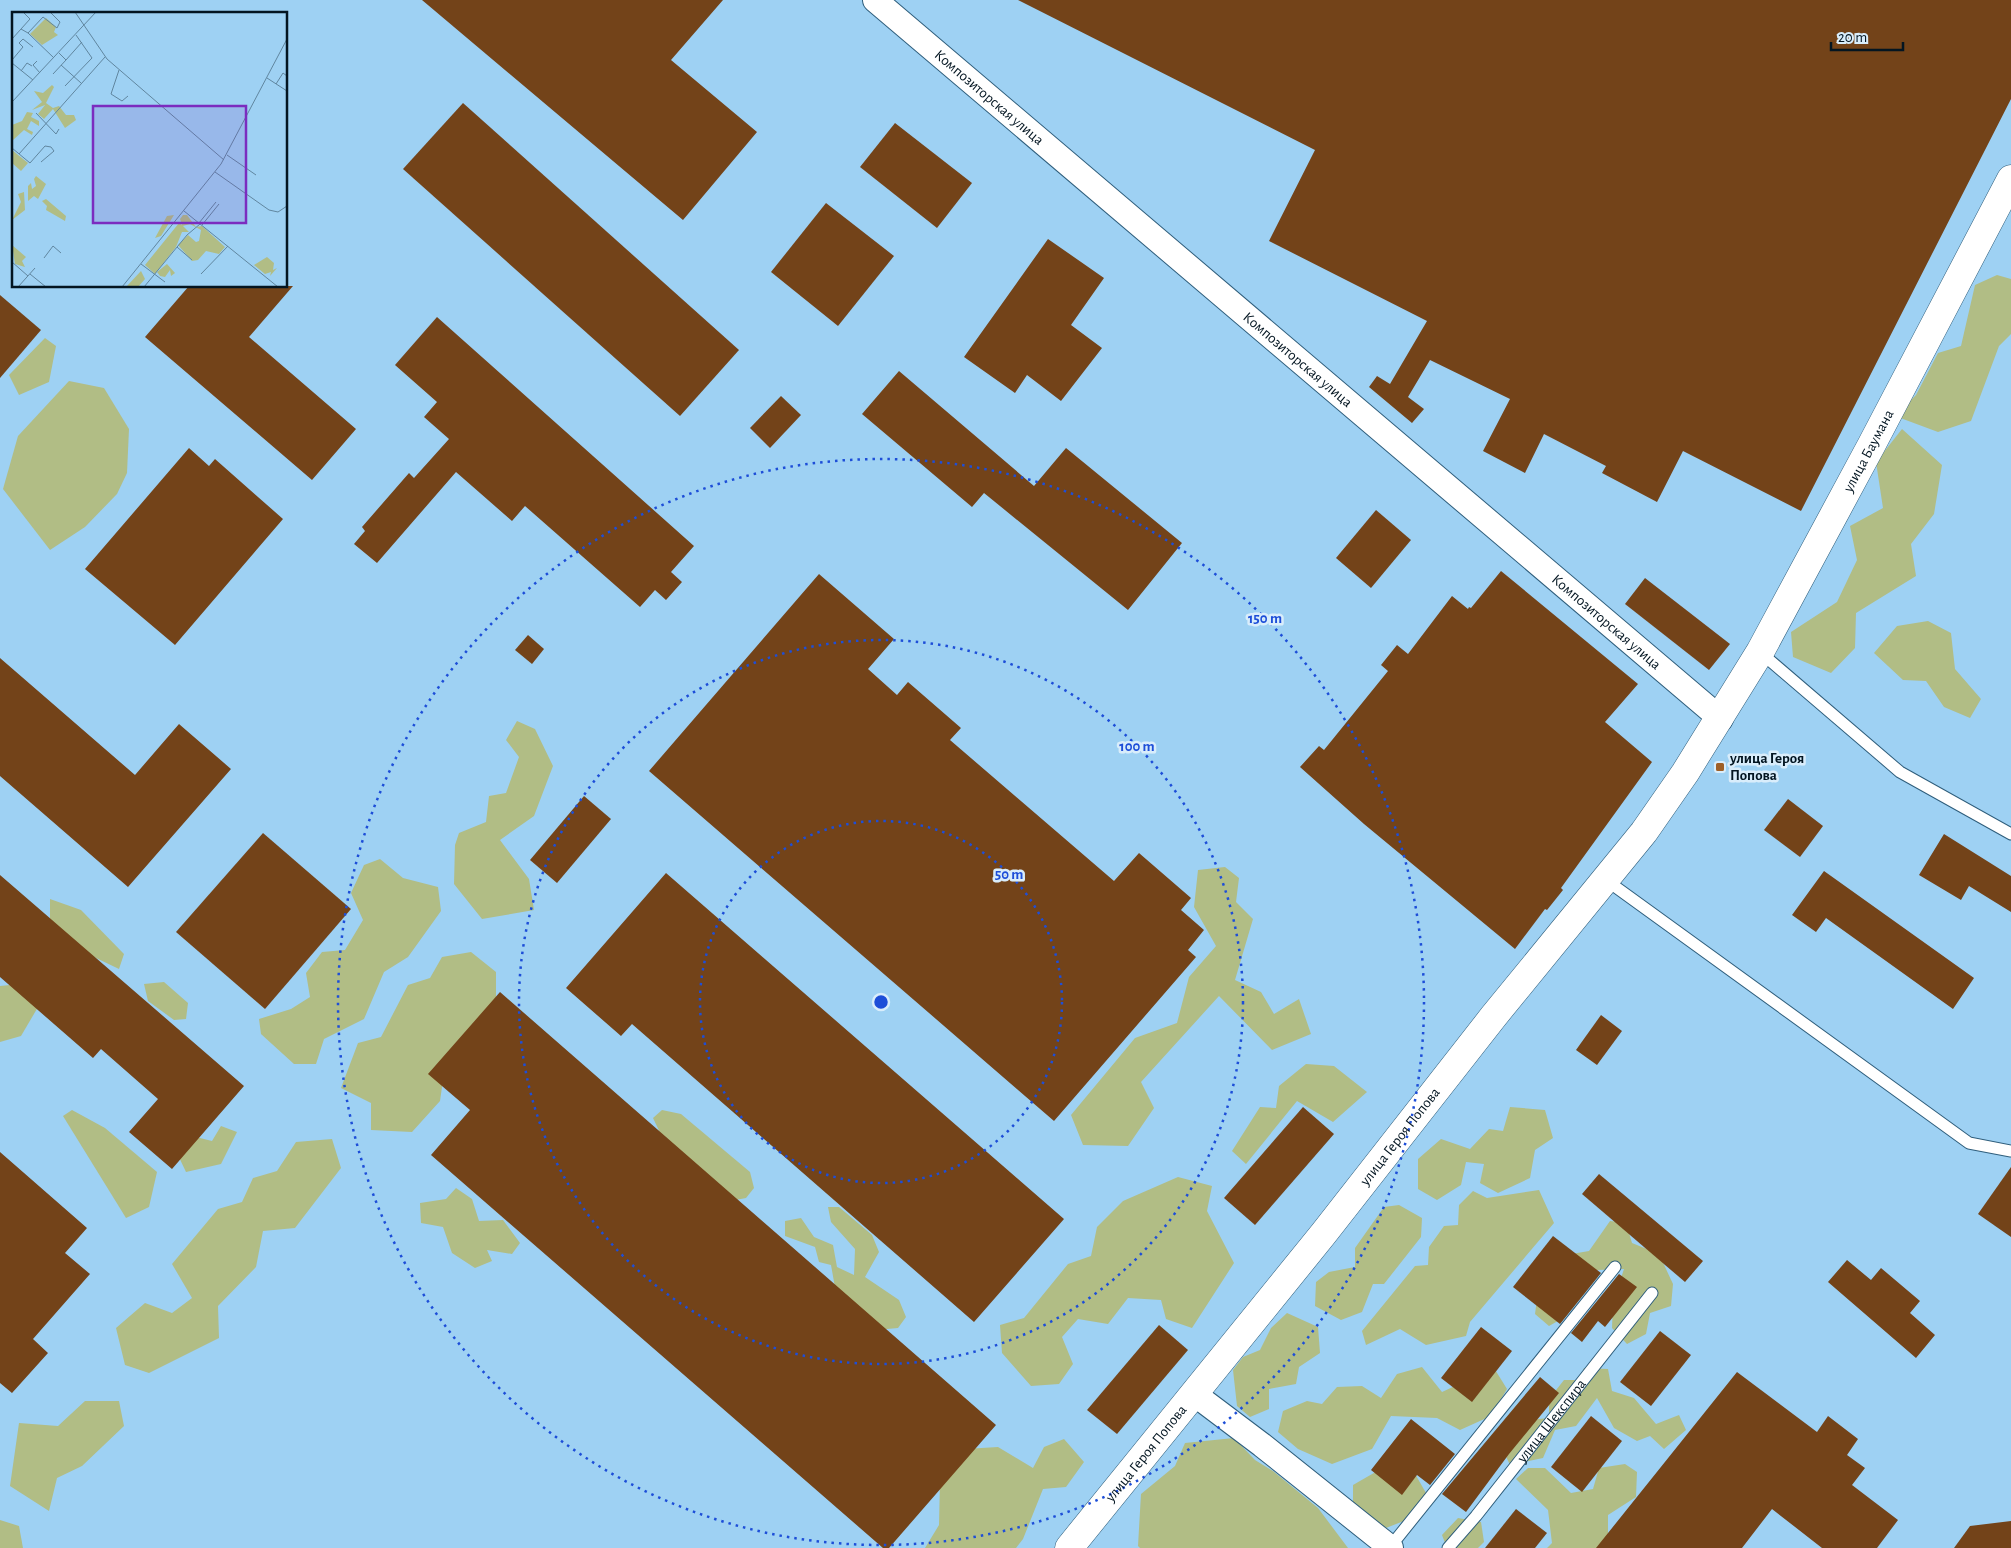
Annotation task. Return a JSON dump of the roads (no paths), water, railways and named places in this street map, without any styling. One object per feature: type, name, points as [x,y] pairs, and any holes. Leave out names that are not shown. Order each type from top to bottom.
[{"type":"street","name":"Композиторская улица","points":[[875,0],[1721,719]]},
{"type":"street","name":"улица Баумана","points":[[1721,719],[1760,652],[1872,444],[2011,178]]},
{"type":"street","name":"улица Героя Попова","points":[[1069,1548],[1324,1233],[1493,1017],[1644,832],[1721,719]]},
{"type":"street","points":[[1193,1393],[1262,1445],[1390,1548]]},
{"type":"lane","points":[[1760,652],[1900,772],[2011,834]]},
{"type":"lane","points":[[1606,880],[1969,1143],[2011,1151]]},
{"type":"lane","points":[[1390,1548],[1615,1267]]},
{"type":"lane","name":"улица Шекспира","points":[[1448,1548],[1476,1516],[1652,1292]]},
{"type":"place","name":"улица Героя Попова","points":[[1720,767]]}]
